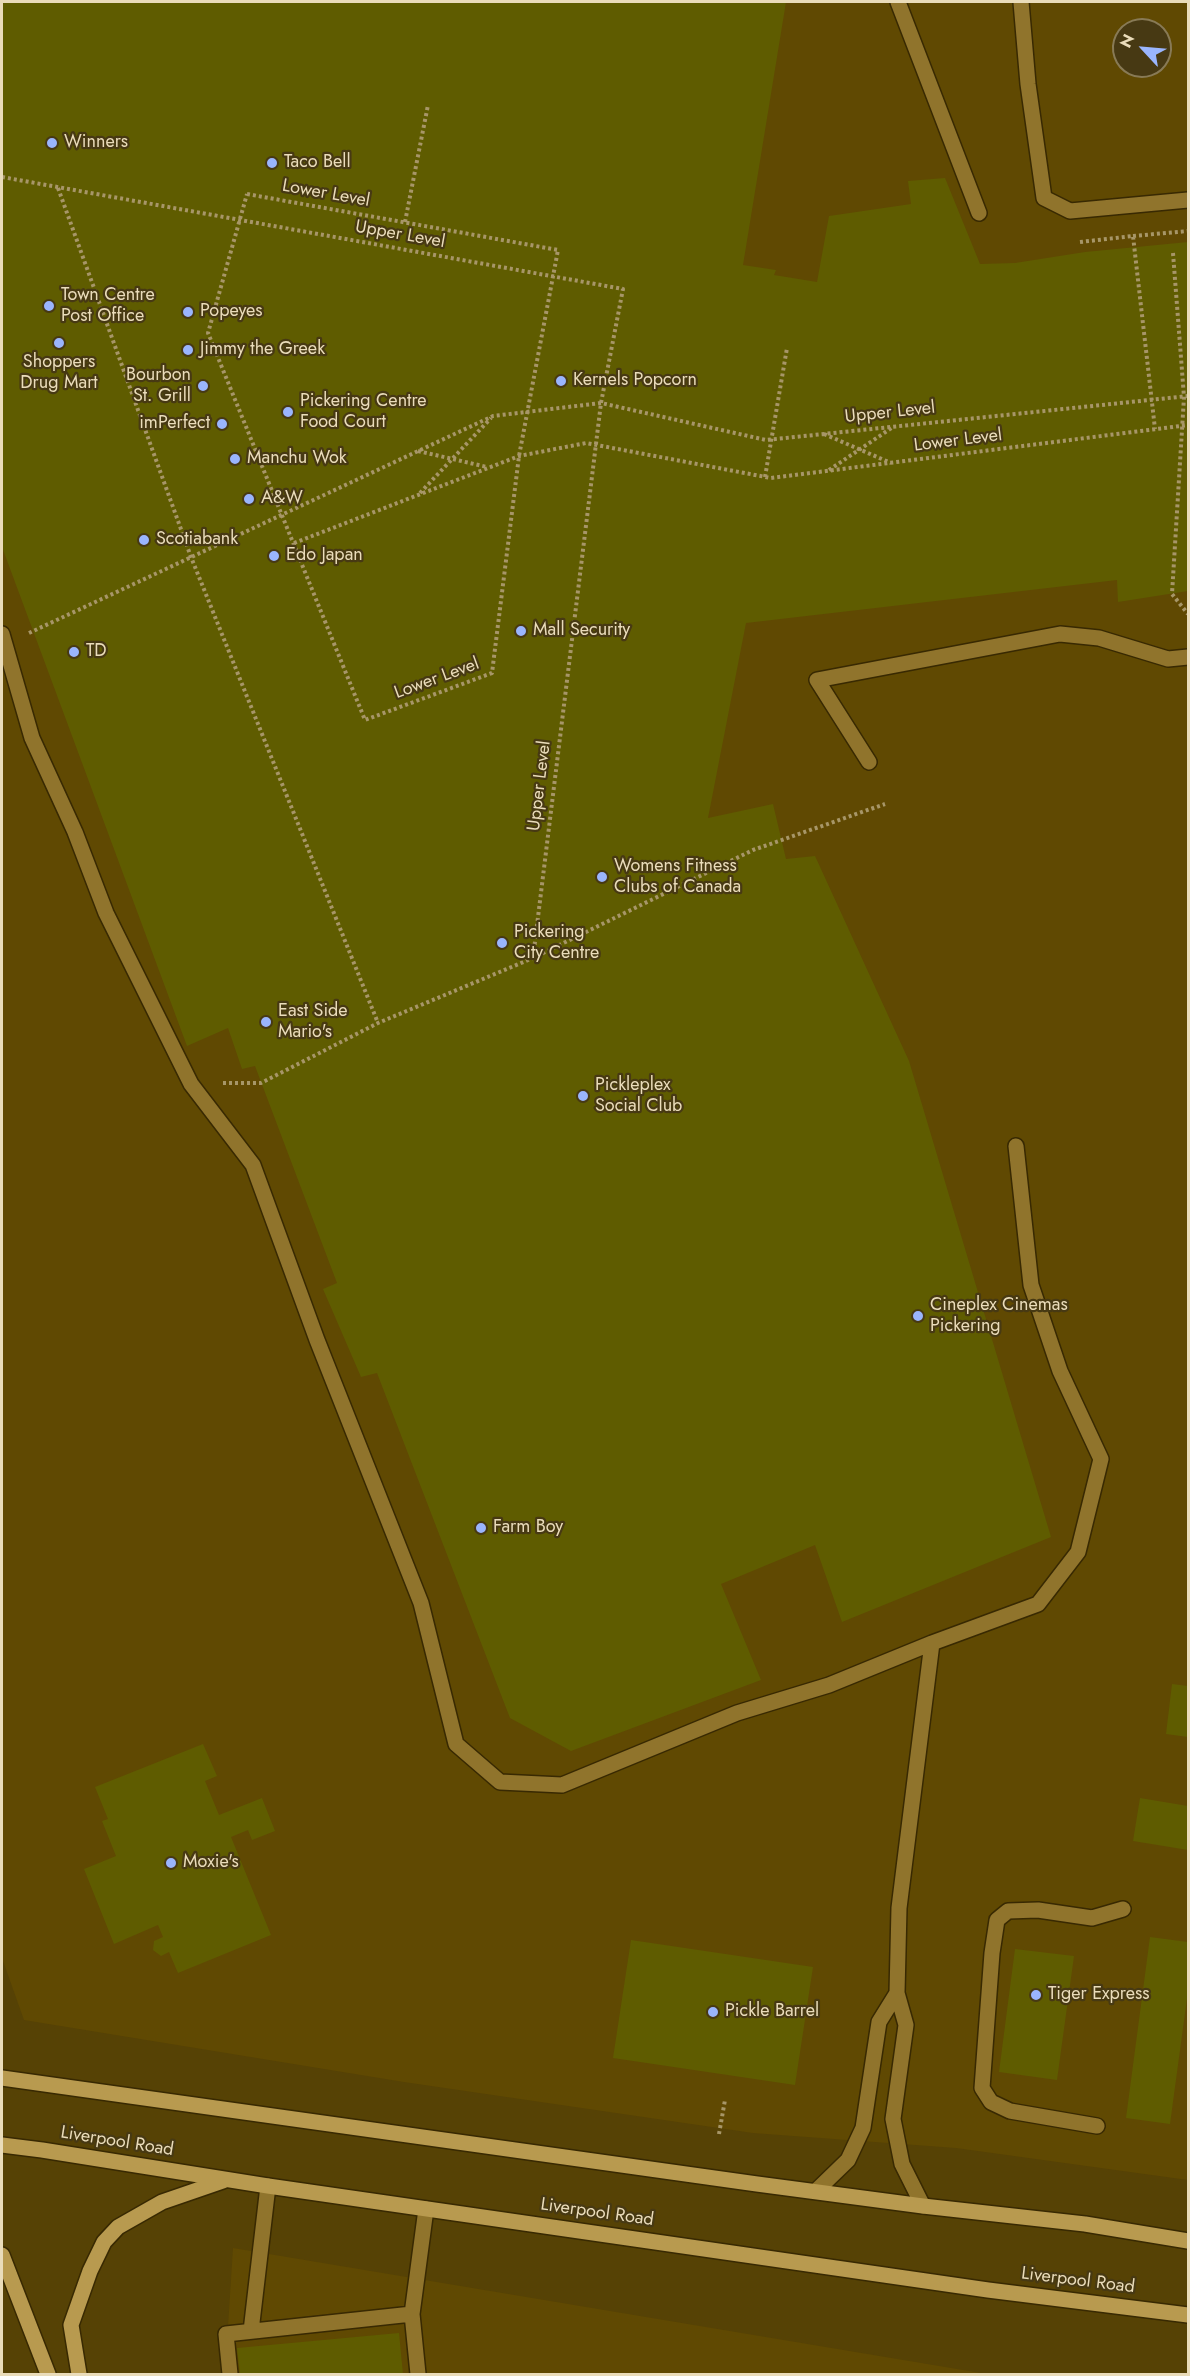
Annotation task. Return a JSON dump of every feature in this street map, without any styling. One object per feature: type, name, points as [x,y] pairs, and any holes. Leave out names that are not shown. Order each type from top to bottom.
[{"type":"main road","points":[[2,2078],[816,2192],[1085,2224],[1188,2241]]},
{"type":"main road","name":"Liverpool Road","points":[[2,2145],[268,2186],[987,2290],[1188,2314]]},
{"type":"main road","points":[[80,2374],[71,2325],[90,2271],[104,2242],[118,2227],[162,2202],[227,2179]]},
{"type":"main road","points":[[2,2255],[48,2374]]},
{"type":"lane","points":[[898,2],[979,213]]},
{"type":"lane","points":[[1021,2],[1028,84],[1044,198],[1070,211],[1188,200]]},
{"type":"lane","points":[[869,762],[817,680],[1060,634],[1099,638],[1168,659],[1188,657]]},
{"type":"lane","points":[[5,650],[32,738],[75,832],[106,913],[191,1084],[253,1165],[317,1340],[421,1603],[456,1744],[500,1782],[561,1785],[737,1713],[829,1685],[932,1642],[1038,1604],[1078,1552],[1101,1459],[1060,1371],[1031,1285],[1016,1146]]},
{"type":"lane","points":[[923,2206],[902,2163],[893,2119],[906,2025],[897,1994],[899,1908],[932,1642]]},
{"type":"lane","points":[[1096,2126],[1010,2111],[991,2102],[982,2088],[992,1953],[997,1920],[1008,1911],[1038,1910],[1092,1918],[1123,1909]]},
{"type":"lane","points":[[816,2192],[848,2160],[863,2128],[879,2022],[897,1994]]},
{"type":"lane","points":[[251,2331],[268,2186]]},
{"type":"lane","points":[[418,2374],[412,2314],[426,2209]]},
{"type":"lane","points":[[230,2374],[226,2334],[412,2314]]},
{"type":"path","points":[[405,222],[428,105]]},
{"type":"path","name":"Upper Level","points":[[2,177],[623,289],[601,404],[533,958]]},
{"type":"path","points":[[57,188],[191,557],[378,1023]]},
{"type":"path","name":"Lower Level","points":[[247,194],[405,222],[558,250],[519,456],[492,674],[365,720],[208,333],[247,194]]},
{"type":"path","points":[[1080,242],[1188,231]]},
{"type":"path","points":[[1133,236],[1155,429]]},
{"type":"path","points":[[1173,253],[1186,397],[1172,594],[1188,614]]},
{"type":"path","points":[[765,477],[787,348]]},
{"type":"path","name":"Upper Level","points":[[5,650],[191,557],[493,416],[601,404],[766,440],[1186,397]]},
{"type":"path","points":[[417,495],[493,416]]},
{"type":"path","name":"Lower Level","points":[[294,543],[519,456],[586,443],[765,477],[1188,425]]},
{"type":"path","points":[[827,471],[893,427]]},
{"type":"path","points":[[823,434],[892,463]]},
{"type":"path","points":[[418,451],[489,468]]},
{"type":"path","points":[[191,1084],[261,1083],[378,1023],[533,958],[753,850],[885,804]]},
{"type":"path","points":[[720,2134],[725,2100]]},
{"type":"shaded area","points":[[2,2],[1188,2],[1188,2180],[956,2148],[753,2133],[404,2082],[24,2020],[2,1958]]},
{"type":"shaded area","points":[[233,2248],[987,2374],[225,2374]]},
{"type":"building","name":"Pickering City Centre","points":[[2,2],[786,2],[743,265],[776,270],[774,275],[817,282],[829,216],[911,204],[908,181],[945,178],[980,264],[1015,263],[1085,252],[1188,242],[1188,591],[1118,602],[1117,580],[746,623],[708,818],[773,804],[786,859],[815,856],[909,1061],[1051,1537],[842,1622],[815,1545],[721,1584],[761,1680],[571,1751],[510,1718],[377,1373],[361,1377],[323,1289],[337,1283],[255,1066],[242,1069],[228,1028],[187,1046],[2,547]]},
{"type":"building","points":[[1172,1684],[1188,1686],[1188,1737],[1166,1734]]},
{"type":"building","name":"Moxie's","points":[[203,1744],[217,1776],[205,1781],[219,1815],[262,1798],[275,1831],[252,1840],[248,1830],[231,1837],[271,1935],[178,1973],[169,1952],[161,1956],[153,1950],[154,1941],[163,1937],[158,1925],[114,1944],[84,1869],[116,1856],[102,1821],[108,1819],[95,1787]]},
{"type":"building","points":[[1140,1798],[1188,1806],[1188,1850],[1133,1841]]},
{"type":"building","points":[[1150,1937],[1188,1942],[1188,1991],[1170,2124],[1126,2118]]},
{"type":"building","name":"Pickle Barrel","points":[[631,1940],[813,1967],[795,2085],[613,2058]]},
{"type":"building","points":[[1015,1949],[1074,1956],[1057,2080],[999,2072]]},
{"type":"building","points":[[399,2333],[403,2374],[240,2374],[237,2348]]},
{"type":"place","name":"Winners","points":[[52,143]]},
{"type":"place","name":"Taco Bell","points":[[272,163]]},
{"type":"place","name":"Town Centre Post Office","points":[[49,306]]},
{"type":"place","name":"Popeyes","points":[[188,312]]},
{"type":"place","name":"Shoppers Drug Mart","points":[[59,343]]},
{"type":"place","name":"Jimmy the Greek","points":[[188,350]]},
{"type":"place","name":"Kernels Popcorn","points":[[561,381]]},
{"type":"place","name":"Bourbon St. Grill","points":[[203,386]]},
{"type":"place","name":"Pickering Centre Food Court","points":[[288,412]]},
{"type":"place","name":"imPerfect","points":[[222,424]]},
{"type":"place","name":"Manchu Wok","points":[[235,459]]},
{"type":"place","name":"A&W","points":[[249,499]]},
{"type":"place","name":"Scotiabank","points":[[144,540]]},
{"type":"place","name":"Edo Japan","points":[[274,556]]},
{"type":"place","name":"Mall Security","points":[[521,631]]},
{"type":"place","name":"TD","points":[[74,652]]},
{"type":"place","name":"Womens Fitness Clubs of Canada","points":[[602,877]]},
{"type":"place","name":"Pickering City Centre","points":[[502,943]]},
{"type":"place","name":"East Side Mario's","points":[[266,1022]]},
{"type":"place","name":"Pickleplex Social Club","points":[[583,1096]]},
{"type":"place","name":"Cineplex Cinemas Pickering","points":[[918,1316]]},
{"type":"place","name":"Farm Boy","points":[[481,1528]]},
{"type":"place","name":"Moxie's","points":[[171,1863]]},
{"type":"place","name":"Tiger Express","points":[[1036,1995]]},
{"type":"place","name":"Pickle Barrel","points":[[713,2012]]}]
